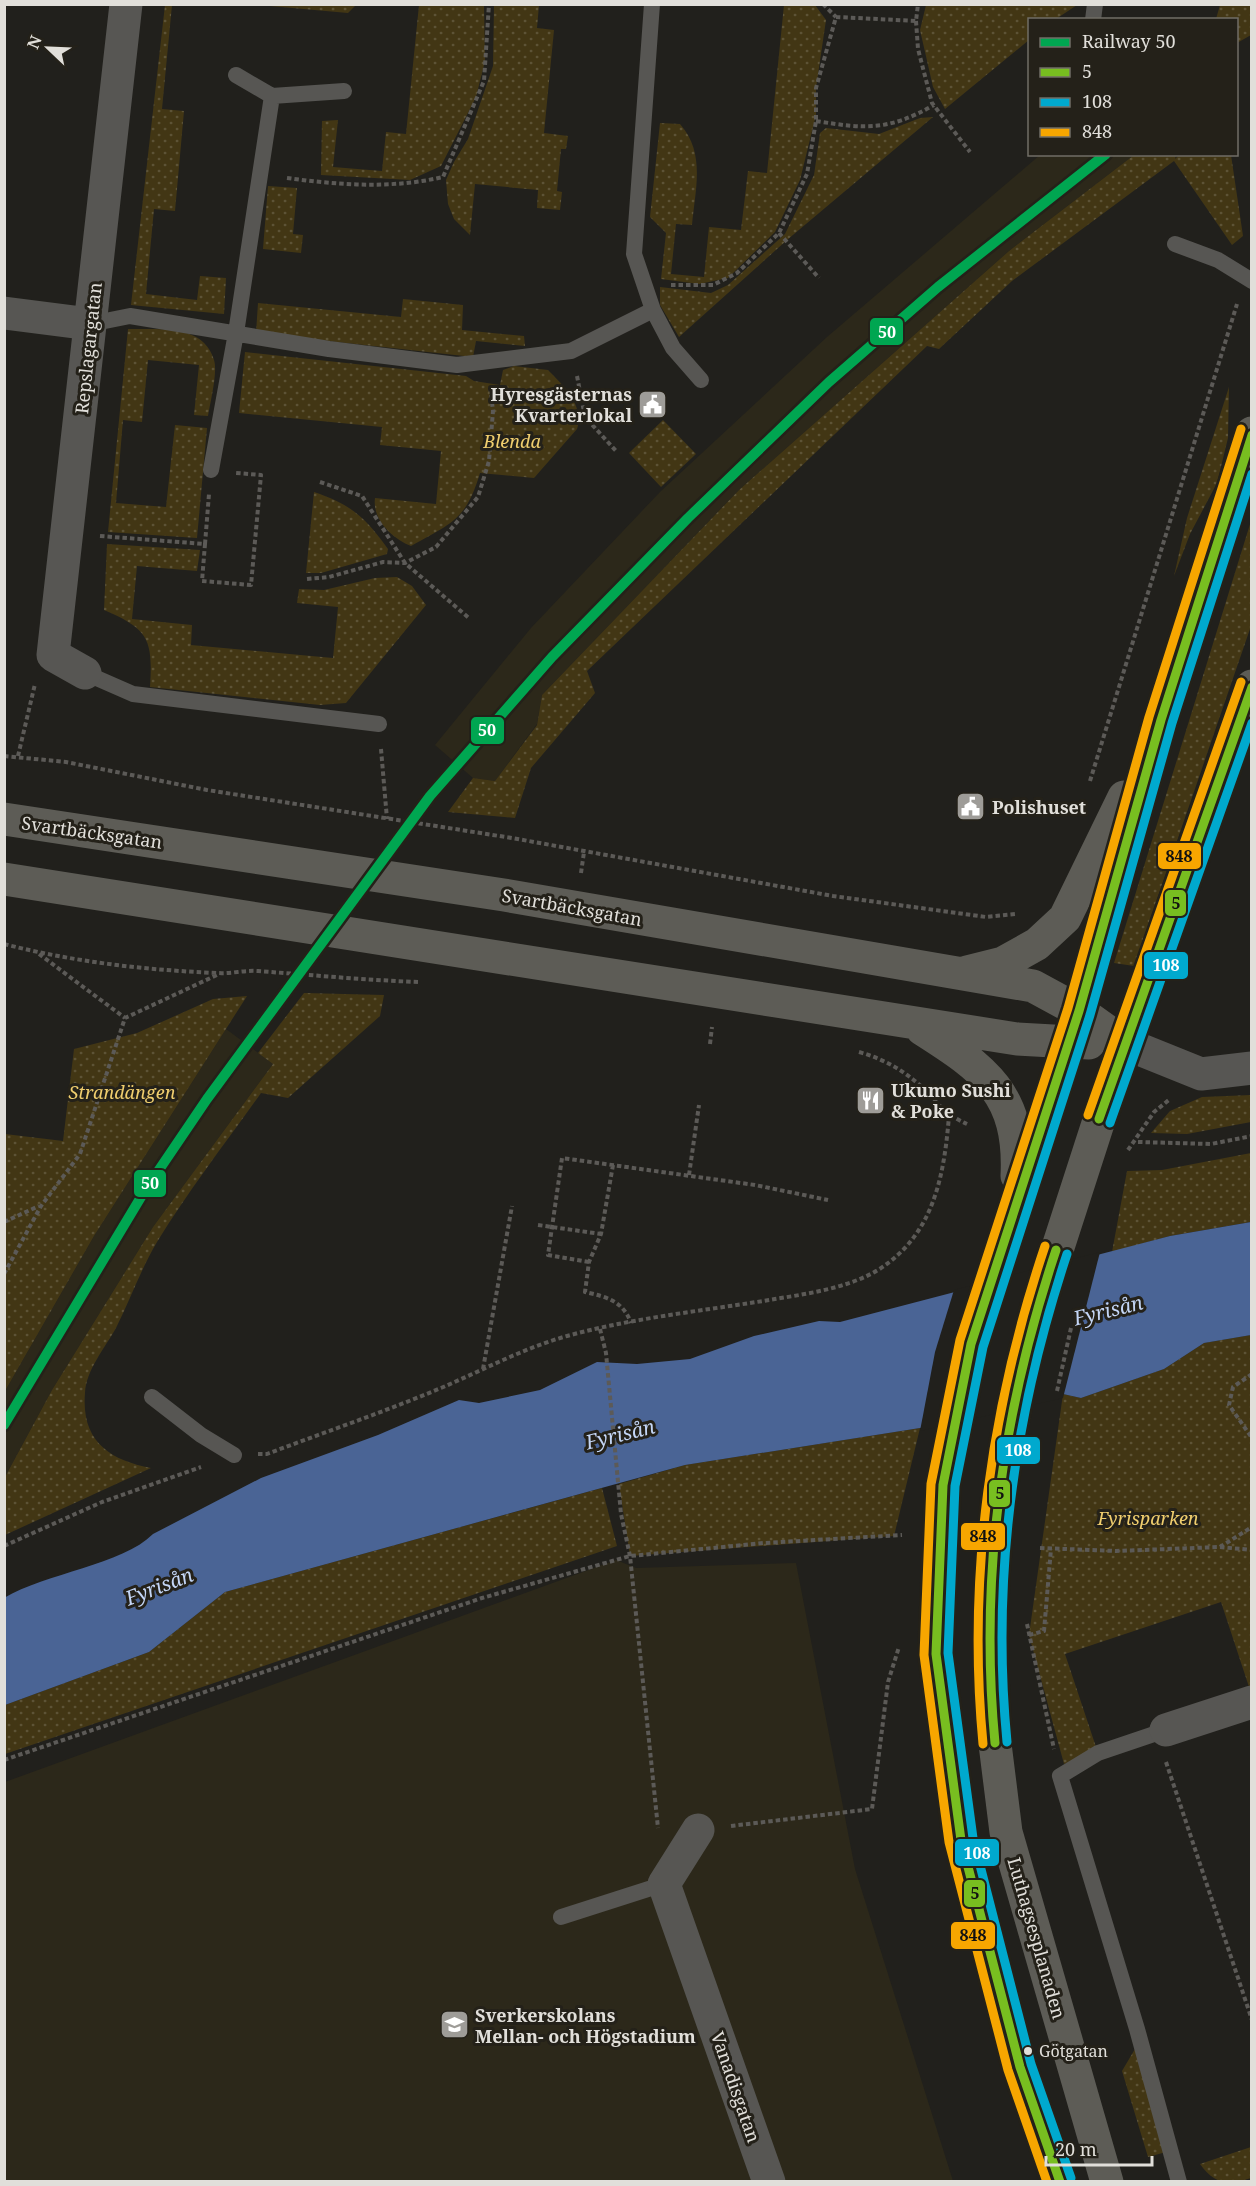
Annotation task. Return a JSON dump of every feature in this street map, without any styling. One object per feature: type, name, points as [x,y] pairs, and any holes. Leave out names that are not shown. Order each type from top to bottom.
[{"type":"main road","points":[[1060,2181],[1020,2067],[961,1839],[946,1740],[935,1632],[943,1485],[971,1344],[1016,1199],[1079,1011],[1161,720],[1251,433]]},
{"type":"main road","name":"Luthagsesplanaden","points":[[1107,2181],[1006,1832],[994,1736],[989,1639],[996,1513],[1028,1340],[1059,1238],[1124,1043],[1251,686]]},
{"type":"main road","points":[[960,974],[1003,963],[1037,944],[1065,918],[1161,720]]},
{"type":"main road","name":"Svartbäcksgatan","points":[[4,819],[504,895],[1034,986],[1079,1011],[1124,1043]]},
{"type":"main road","name":"Svartbäcksgatan","points":[[4,879],[1017,1039],[1068,1043],[1124,1043]]},
{"type":"main road","points":[[910,1021],[972,1061],[991,1080],[1010,1111],[1018,1155],[1016,1199]]},
{"type":"street","name":"Repslagargatan","points":[[53,655],[126,4]]},
{"type":"street","points":[[4,313],[90,324]]},
{"type":"street","points":[[53,655],[85,673]]},
{"type":"street","name":"Svartbäcksgatan","points":[[1124,1043],[1201,1074],[1251,1068]]},
{"type":"street","points":[[1166,1745],[1251,1702]]},
{"type":"street","points":[[664,1884],[698,1830]]},
{"type":"street","name":"Vanadisgatan","points":[[664,1884],[769,2181]]},
{"type":"lane","points":[[652,4],[634,254],[653,310],[673,348],[701,380]]},
{"type":"lane","points":[[236,75],[272,96],[344,91]]},
{"type":"lane","points":[[211,470],[236,333],[272,96]]},
{"type":"lane","points":[[1175,244],[1218,260],[1248,280]]},
{"type":"lane","points":[[90,324],[130,316],[329,350],[456,365],[571,351],[653,310]]},
{"type":"lane","points":[[85,673],[133,694],[379,724]]},
{"type":"lane","points":[[152,1397],[201,1435],[234,1455]]},
{"type":"lane","points":[[1166,1745],[1098,1753],[1060,1776],[1137,2029],[1179,2181]]},
{"type":"lane","points":[[561,1917],[664,1884]]},
{"type":"path","points":[[261,174],[316,182],[363,184],[416,183],[442,177],[484,81],[489,4]]},
{"type":"path","points":[[823,4],[836,17],[916,21]]},
{"type":"path","points":[[918,4],[916,21],[918,49],[934,105],[969,152]]},
{"type":"path","points":[[644,282],[713,285],[737,273],[779,233],[807,174],[816,121],[816,88],[836,17]]},
{"type":"path","points":[[1251,89],[1251,106]]},
{"type":"path","points":[[816,121],[867,128],[886,127],[934,105]]},
{"type":"path","points":[[779,233],[819,278]]},
{"type":"path","points":[[1087,792],[1248,280]]},
{"type":"path","points":[[571,351],[585,417],[617,452]]},
{"type":"path","points":[[307,579],[329,577],[383,562],[405,563],[436,548],[478,497],[489,461],[493,411],[487,361]]},
{"type":"path","points":[[211,470],[261,475],[250,585],[202,581],[205,544],[211,470]]},
{"type":"path","points":[[320,482],[362,496],[405,563],[470,619]]},
{"type":"path","points":[[67,534],[205,544]]},
{"type":"path","points":[[18,756],[33,688],[53,655]]},
{"type":"path","points":[[379,724],[387,819]]},
{"type":"path","points":[[4,756],[66,762],[207,790],[922,910],[986,917],[1018,913]]},
{"type":"path","points":[[4,944],[36,952],[129,968],[221,974],[255,971],[319,978],[428,982]]},
{"type":"path","points":[[36,952],[124,1018]]},
{"type":"path","points":[[4,1274],[41,1206],[80,1154],[124,1018],[221,974]]},
{"type":"path","points":[[710,1044],[713,1023]]},
{"type":"path","points":[[850,1049],[880,1058],[908,1075],[949,1116],[967,1124]]},
{"type":"path","points":[[1123,1157],[1154,1112],[1201,1074]]},
{"type":"path","points":[[689,1176],[699,1105]]},
{"type":"path","points":[[4,1546],[102,1502],[234,1455],[267,1454],[404,1403],[567,1336],[805,1294],[855,1281],[878,1270],[917,1233],[934,1202],[946,1158],[949,1116]]},
{"type":"path","points":[[1138,1142],[1210,1144],[1251,1136]]},
{"type":"path","points":[[589,1262],[548,1255],[562,1158],[755,1185],[828,1200]]},
{"type":"path","points":[[614,1165],[601,1234],[589,1262],[585,1292],[611,1299],[627,1313],[631,1323]]},
{"type":"path","points":[[4,1222],[41,1206]]},
{"type":"path","points":[[483,1370],[512,1206]]},
{"type":"path","points":[[538,1225],[601,1234]]},
{"type":"path","points":[[1055,1400],[1071,1327]]},
{"type":"path","points":[[600,1329],[606,1353],[621,1514],[630,1556],[664,1884]]},
{"type":"path","points":[[1251,1374],[1233,1386],[1228,1405],[1251,1438]]},
{"type":"path","points":[[1220,1547],[1251,1527]]},
{"type":"path","points":[[4,1760],[482,1598],[630,1556],[764,1543],[902,1535]]},
{"type":"path","points":[[1040,1548],[1116,1551],[1220,1547],[1251,1550]]},
{"type":"path","points":[[1029,1635],[1044,1631],[1051,1549]]},
{"type":"path","points":[[1028,1614],[1029,1635],[1060,1776]]},
{"type":"path","points":[[1166,1745],[1251,2020]]},
{"type":"path","points":[[698,1830],[872,1809]]},
{"type":"shaded area","points":[[1039,156],[1133,156],[1009,251],[739,490],[542,695],[537,724],[495,781],[473,778],[435,745],[531,628],[660,492],[827,337]]},
{"type":"shaded area","points":[[226,1029],[273,1064],[153,1227],[52,1390],[5,1477],[5,1391],[94,1236]]},
{"type":"shaded area","name":"Sverkerskolans Mellan- och Högstadium","points":[[616,1560],[636,1568],[796,1563],[855,1869],[953,2181],[5,2182],[5,1782]]},
{"type":"green space","points":[[165,5],[172,5],[162,109],[184,111],[175,211],[154,209],[146,294],[197,300],[200,276],[226,278],[224,314],[131,305]]},
{"type":"green space","points":[[259,5],[356,5],[348,13]]},
{"type":"green space","points":[[419,5],[484,5],[485,61],[476,97],[441,166],[410,180],[321,175],[322,121],[338,120],[333,167],[382,171],[386,132],[406,134]]},
{"type":"green space","points":[[494,5],[539,5],[537,28],[554,30],[544,133],[568,136],[566,149],[561,149],[557,191],[562,192],[560,210],[537,208],[538,190],[475,184],[470,235],[454,219],[448,204],[446,180],[468,139],[493,66]]},
{"type":"green space","points":[[784,5],[815,5],[826,20],[816,88],[816,115],[800,180],[775,232],[728,278],[699,284],[661,279],[666,233],[650,217],[660,123],[680,124],[693,147],[697,172],[692,225],[676,224],[671,274],[704,277],[709,227],[741,230],[748,171],[767,173]]},
{"type":"green space","points":[[926,5],[1077,5],[1058,18],[1028,18],[1028,41],[945,109],[933,87],[920,30]]},
{"type":"green space","points":[[1220,5],[1251,5],[1251,35],[1238,42],[1238,18],[1216,18]]},
{"type":"green space","points":[[933,117],[787,240],[679,337],[660,305],[660,287],[711,293],[728,285],[785,234],[814,175],[820,133],[826,128],[879,134],[920,118]]},
{"type":"green space","points":[[1133,156],[1176,156],[1175,159],[1178,156],[1231,156],[1243,236],[1232,245],[1174,161],[1012,281],[939,349],[927,346],[587,671],[595,693],[531,768],[515,818],[448,812],[473,778],[495,781],[537,725],[542,695],[739,490],[1009,251]]},
{"type":"green space","points":[[268,186],[297,188],[293,234],[303,235],[301,253],[263,249]]},
{"type":"green space","points":[[403,299],[463,305],[462,330],[524,336],[525,346],[476,341],[473,357],[256,333],[258,303],[401,317]]},
{"type":"green space","points":[[128,329],[166,329],[190,334],[208,348],[214,360],[214,380],[208,416],[194,415],[199,365],[148,360],[142,422],[123,420],[116,503],[166,507],[175,425],[207,428],[197,538],[108,532]]},
{"type":"green space","name":"Blenda","points":[[245,352],[466,376],[474,381],[500,385],[503,370],[514,366],[548,370],[571,396],[579,420],[577,429],[534,478],[480,473],[475,489],[463,511],[437,532],[411,546],[397,539],[385,528],[377,514],[375,498],[436,504],[441,451],[380,445],[382,427],[239,413]]},
{"type":"green space","points":[[1229,387],[1228,438],[1217,483],[1190,534],[1174,576],[1187,518]]},
{"type":"green space","points":[[663,420],[696,454],[661,487],[629,453]]},
{"type":"green space","points":[[314,492],[357,513],[380,538],[388,549],[387,554],[321,573],[306,573]]},
{"type":"green space","points":[[1251,521],[1251,626],[1134,966],[1114,963]]},
{"type":"green space","points":[[107,544],[200,550],[197,571],[137,566],[132,619],[192,625],[191,645],[333,658],[338,607],[297,603],[299,589],[324,590],[375,578],[397,577],[412,586],[426,605],[346,703],[320,705],[150,687],[149,647],[145,638],[131,623],[104,610]]},
{"type":"green space","points":[[304,993],[384,995],[380,1016],[288,1098],[261,1093],[157,1242],[86,1384],[85,1410],[93,1436],[101,1446],[122,1460],[151,1468],[5,1535],[5,1477],[52,1390],[153,1227],[273,1064],[258,1053]]},
{"type":"green space","name":"Strandängen","points":[[247,996],[94,1236],[5,1391],[5,1134],[63,1141],[74,1049],[137,1033],[213,999]]},
{"type":"green space","points":[[1251,1095],[1251,1122],[1187,1134],[1151,1133],[1170,1111],[1202,1097]]},
{"type":"green space","points":[[1251,1153],[1251,1222],[1170,1236],[1112,1252],[1127,1171],[1162,1170]]},
{"type":"green space","name":"Fyrisparken","points":[[1251,1335],[1251,1693],[1221,1602],[1065,1654],[1098,1753],[1064,1764],[1029,1635],[1063,1394],[1081,1398],[1164,1369],[1204,1343]]},
{"type":"green space","points":[[920,1428],[894,1536],[630,1556],[619,1484],[685,1465]]},
{"type":"green space","points":[[602,1488],[617,1546],[5,1754],[5,1705],[149,1652],[225,1592]]},
{"type":"green space","points":[[1135,2049],[1166,2152],[1148,2157],[1122,2071]]},
{"type":"green space","points":[[1251,2147],[1251,2178],[1222,2182],[1211,2176],[1200,2164]]},
{"type":"water","name":"Fyrisån","points":[[1251,1222],[1251,1335],[1204,1343],[1164,1369],[1081,1398],[1063,1394],[920,1428],[685,1465],[225,1592],[149,1652],[5,1705],[4,1598],[21,1589],[123,1554],[153,1534],[261,1478],[378,1435],[459,1400],[479,1403],[540,1390],[597,1362],[637,1364],[690,1359],[754,1336],[819,1321],[840,1322],[1170,1236]]},
{"type":"pier","points":[[1100,1252],[1063,1398],[920,1431],[935,1352],[954,1290]]},
{"type":"rail line","name":"50","points":[[4,1425],[144,1192],[207,1099],[430,796],[552,657],[688,518],[829,382],[938,287],[1103,156]]},
{"type":"transit line","name":"848","points":[[1047,2182],[1008,2070],[949,1842],[924,1655],[931,1484],[960,1340],[1068,1008],[1149,717],[1241,429]]},
{"type":"transit line","name":"5","points":[[1060,2182],[1020,2067],[961,1840],[936,1654],[943,1485],[971,1344],[1079,1011],[1161,720],[1252,435]]},
{"type":"transit line","name":"108","points":[[1071,2178],[1031,2064],[973,1838],[948,1653],[955,1486],[983,1347],[1090,1015],[1172,723],[1252,474]]},
{"type":"transit line","name":"848","points":[[1088,1115],[1241,682]]},
{"type":"transit line","name":"5","points":[[1099,1119],[1252,687]]},
{"type":"transit line","name":"108","points":[[1110,1123],[1252,723]]},
{"type":"transit line","name":"848","points":[[983,1744],[978,1618],[981,1555],[988,1492],[997,1430],[1010,1368],[1045,1246]]},
{"type":"transit line","name":"5","points":[[995,1743],[990,1618],[993,1556],[1000,1494],[1009,1432],[1022,1371],[1056,1250]]},
{"type":"transit line","name":"108","points":[[1007,1742],[1002,1618],[1005,1556],[1012,1495],[1033,1373],[1067,1254]]},
{"type":"place","name":"Hyresgästernas Kvarterlokal","points":[[653,404]]},
{"type":"place","name":"Polishuset","points":[[971,807]]},
{"type":"place","name":"Ukumo Sushi & Poke","points":[[870,1100]]},
{"type":"place","name":"Sverkerskolans Mellan- och Högstadium","points":[[454,2025]]},
{"type":"place","name":"Götgatan","points":[[1028,2051]]}]
